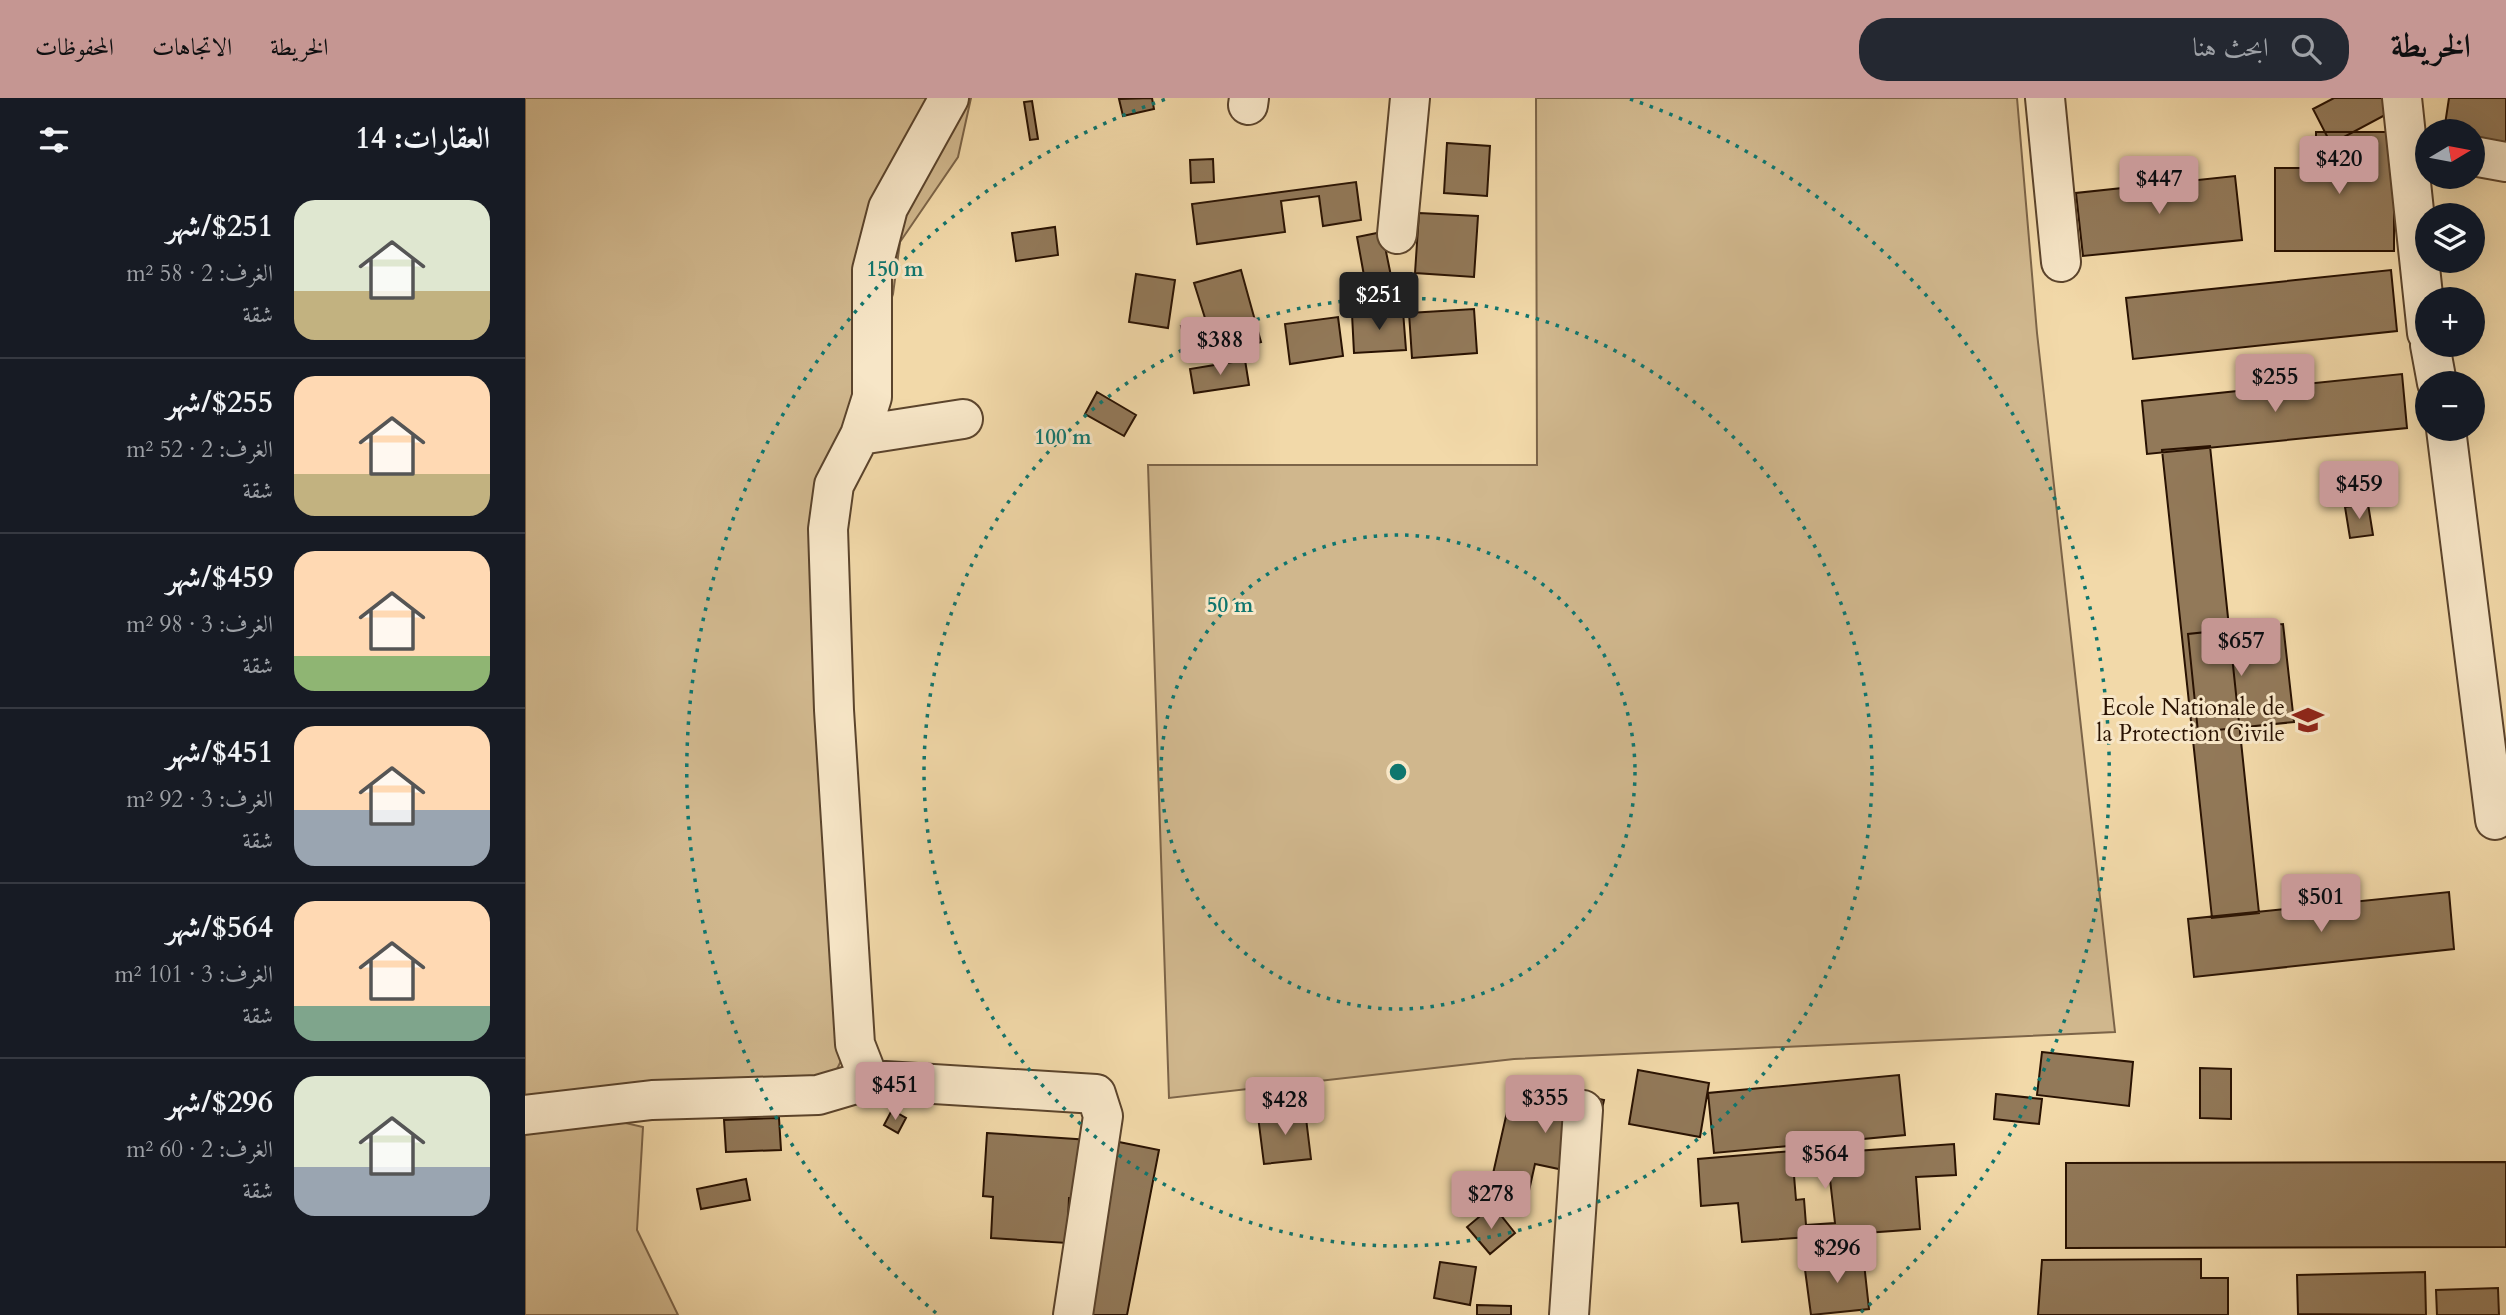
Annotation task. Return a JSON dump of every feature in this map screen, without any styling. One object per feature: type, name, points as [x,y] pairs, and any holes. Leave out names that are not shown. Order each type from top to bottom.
[{"type":"street","points":[[869,1080],[855,1044],[834,710],[828,529],[834,485],[860,435],[872,397],[872,270],[888,208],[949,98]]},
{"type":"street","points":[[1397,234],[1410,98]]},
{"type":"street","points":[[2045,98],[2061,262]]},
{"type":"street","points":[[2402,98],[2415,147]]},
{"type":"street","points":[[2485,158],[2506,162]]},
{"type":"street","points":[[2419,189],[2424,287]]},
{"type":"street","points":[[860,435],[963,419]]},
{"type":"street","points":[[2448,441],[2495,820]]},
{"type":"street","points":[[525,1115],[652,1100],[818,1095],[869,1080],[1096,1094],[1103,1116],[1073,1315]]},
{"type":"street","points":[[1569,1315],[1583,1110]]},
{"type":"shaded area","points":[[525,98],[971,98],[958,157],[900,242],[893,294],[840,451],[845,1053],[836,1071],[821,1087],[525,1097]]},
{"type":"shaded area","points":[[1536,98],[2017,98],[2037,333],[2115,1032],[1514,1059],[1169,1098],[1148,465],[1537,465]]},
{"type":"shaded area","points":[[525,1100],[643,1127],[637,1230],[678,1315],[525,1315]]},
{"type":"building","points":[[1152,98],[1154,109],[1123,116],[1119,99]]},
{"type":"building","points":[[2334,98],[2395,98],[2400,107],[2331,144],[2313,109]]},
{"type":"building","points":[[2449,98],[2506,98],[2506,150],[2485,147],[2485,119],[2446,119]]},
{"type":"building","points":[[1032,101],[1038,139],[1030,140],[1024,102]]},
{"type":"building","points":[[2316,132],[2394,132],[2394,251],[2275,251],[2275,168],[2316,168]]},
{"type":"building","points":[[1447,143],[1490,146],[1487,196],[1444,193]]},
{"type":"building","points":[[1213,159],[1214,182],[1191,183],[1190,160]]},
{"type":"building","points":[[2235,176],[2242,240],[2083,256],[2076,193]]},
{"type":"building","points":[[1356,182],[1361,220],[1323,226],[1319,196],[1281,201],[1285,232],[1197,244],[1192,204]]},
{"type":"building","points":[[1419,213],[1478,216],[1474,277],[1415,273]]},
{"type":"building","points":[[1055,227],[1058,255],[1016,261],[1012,233]]},
{"type":"building","points":[[1382,232],[1391,276],[1365,281],[1357,237]]},
{"type":"building","points":[[1241,270],[1261,342],[1220,354],[1213,332],[1185,341],[1181,326],[1205,318],[1194,283]]},
{"type":"building","points":[[2391,270],[2397,331],[2133,359],[2126,298]]},
{"type":"building","points":[[1136,274],[1175,280],[1168,328],[1129,322]]},
{"type":"building","points":[[1474,309],[1477,353],[1412,358],[1409,313]]},
{"type":"building","points":[[1403,311],[1406,350],[1354,353],[1352,314]]},
{"type":"building","points":[[1338,317],[1343,356],[1290,364],[1285,324]]},
{"type":"building","points":[[1245,360],[1249,385],[1194,393],[1190,369]]},
{"type":"building","points":[[2402,374],[2407,428],[2147,454],[2142,401]]},
{"type":"building","points":[[1097,392],[1136,415],[1124,436],[1085,414]]},
{"type":"building","points":[[2210,446],[2259,913],[2212,918],[2162,450]]},
{"type":"building","points":[[2368,504],[2373,535],[2350,538],[2345,507]]},
{"type":"building","points":[[2283,624],[2294,722],[2198,732],[2188,634]]},
{"type":"building","points":[[2449,892],[2454,949],[2194,977],[2188,919]]},
{"type":"building","points":[[2042,1052],[2133,1062],[2129,1106],[2037,1095]]},
{"type":"building","points":[[2200,1068],[2231,1069],[2231,1119],[2200,1118]]},
{"type":"building","points":[[1638,1070],[1709,1083],[1700,1137],[1629,1124]]},
{"type":"building","points":[[1899,1075],[1905,1135],[1714,1153],[1708,1093]]},
{"type":"building","points":[[1514,1081],[1604,1100],[1587,1175],[1535,1164],[1528,1195],[1490,1187]]},
{"type":"building","points":[[1996,1094],[2042,1099],[2039,1124],[1994,1119]]},
{"type":"building","points":[[892,1110],[906,1118],[898,1133],[884,1125]]},
{"type":"building","points":[[1305,1110],[1311,1159],[1264,1164],[1258,1116]]},
{"type":"building","points":[[779,1118],[781,1150],[726,1152],[724,1120]]},
{"type":"building","points":[[987,1133],[1090,1140],[1087,1199],[1069,1198],[1067,1243],[991,1238],[993,1197],[983,1196]]},
{"type":"building","points":[[1119,1142],[1159,1150],[1127,1315],[1085,1315]]},
{"type":"building","points":[[1954,1144],[1956,1175],[1916,1177],[1920,1229],[1742,1242],[1738,1203],[1701,1206],[1698,1159],[1792,1151],[1796,1200],[1804,1199],[1806,1225],[1835,1223],[1827,1153]]},
{"type":"building","points":[[2506,1162],[2506,1247],[2066,1248],[2066,1163]]},
{"type":"building","points":[[746,1179],[750,1200],[701,1209],[697,1189]]},
{"type":"building","points":[[1485,1212],[1492,1219],[1499,1213],[1515,1233],[1490,1254],[1467,1227]]},
{"type":"building","points":[[1863,1254],[1869,1309],[1811,1315],[1804,1262]]},
{"type":"building","points":[[2201,1259],[2201,1278],[2228,1278],[2228,1315],[2038,1315],[2042,1260]]},
{"type":"building","points":[[1440,1262],[1476,1267],[1470,1305],[1434,1298]]},
{"type":"building","points":[[2425,1272],[2426,1315],[2298,1314],[2297,1275]]},
{"type":"building","points":[[2498,1288],[2499,1315],[2437,1315],[2436,1290]]},
{"type":"building","points":[[1477,1305],[1511,1306],[1511,1315],[1477,1315]]},
{"type":"place","name":"Ecole Nationale de la Protection Civile","points":[[2308,720]]}]
